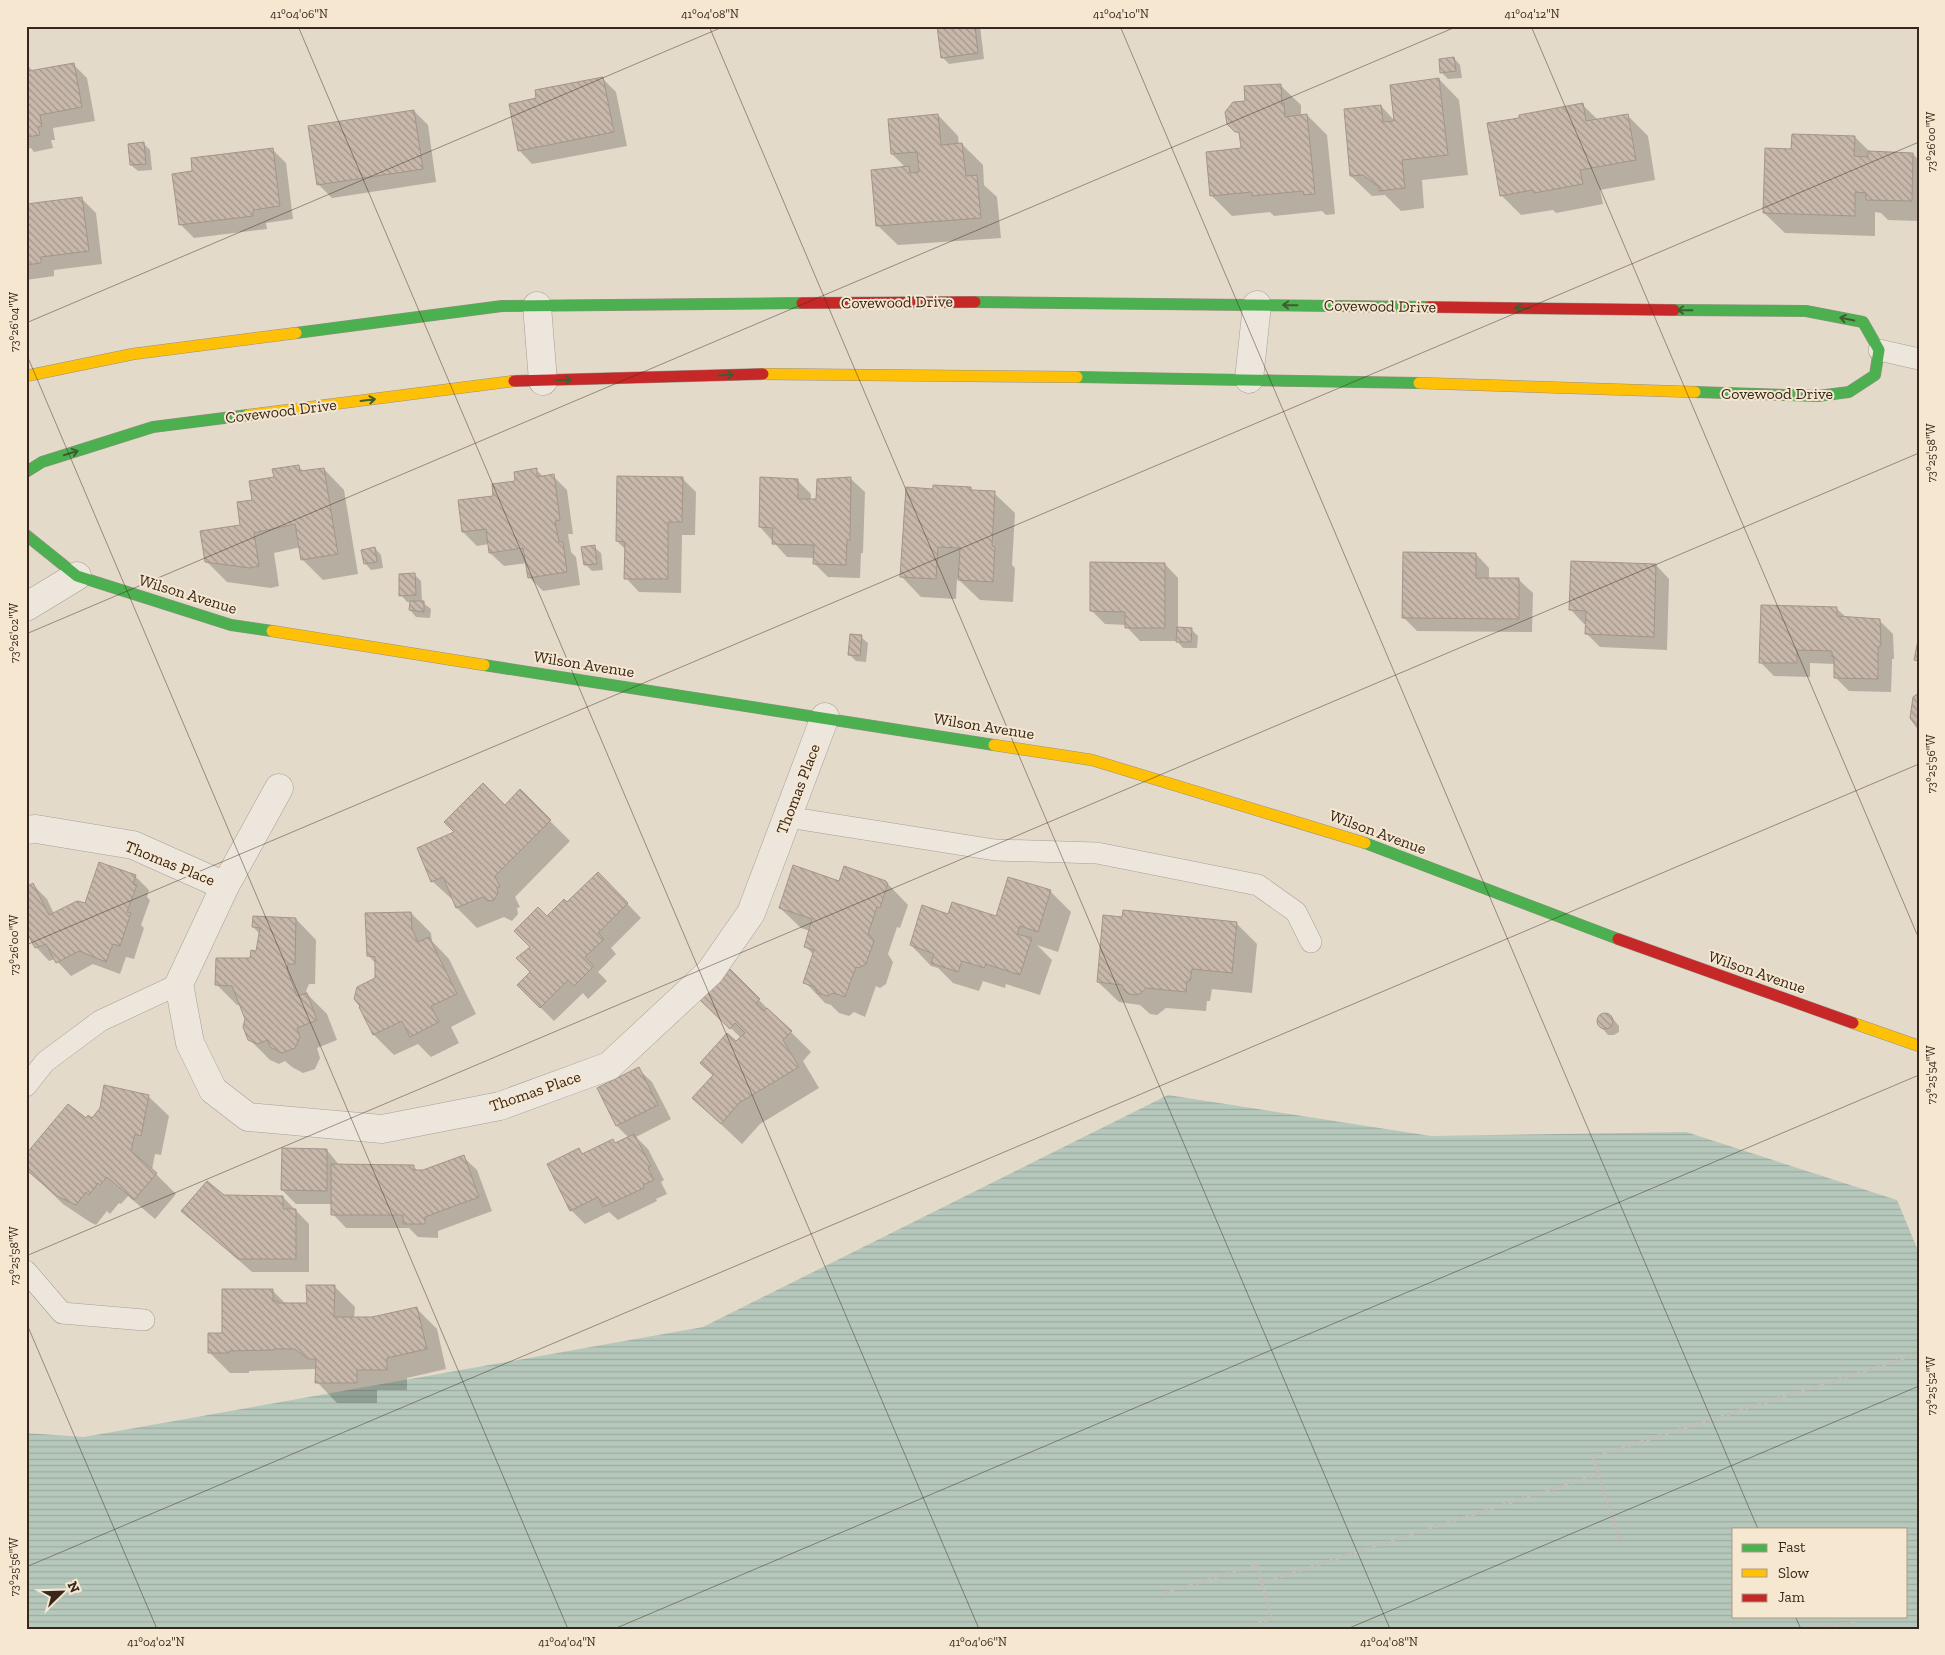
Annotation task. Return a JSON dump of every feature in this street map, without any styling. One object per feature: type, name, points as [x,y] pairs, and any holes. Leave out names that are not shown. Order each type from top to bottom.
[{"type":"street","name":"Covewood Drive","points":[[26,376],[133,354],[502,306],[968,302],[1806,311],[1863,322],[1880,350],[1875,375],[1849,392],[1818,396],[1126,376],[759,374],[516,381],[153,428],[42,462],[26,472]]},
{"type":"street","points":[[1249,379],[1257,305]]},
{"type":"street","points":[[537,306],[542,381]]},
{"type":"street","name":"Wilson Avenue","points":[[26,535],[77,576],[230,625],[1092,760],[1337,833],[1591,930],[1919,1046]]},
{"type":"street","points":[[26,607],[77,576]]},
{"type":"street","name":"Thomas Place","points":[[279,788],[225,886],[179,984],[190,1043],[213,1090],[248,1117],[382,1129],[500,1106],[609,1066],[710,972],[751,913],[825,718]]},
{"type":"street","name":"Thomas Place","points":[[26,830],[36,829],[133,844],[225,886]]},
{"type":"lane","points":[[1880,350],[1919,359]]},
{"type":"lane","points":[[787,817],[995,850],[1097,853],[1258,885],[1296,912],[1311,942]]},
{"type":"lane","points":[[26,1086],[45,1062],[100,1020],[179,984]]},
{"type":"lane","points":[[26,1272],[62,1313],[144,1320]]},
{"type":"path","points":[[1622,1546],[1593,1457],[1919,1354]]},
{"type":"path","points":[[1261,1583],[1599,1474]]},
{"type":"path","points":[[1164,1593],[1257,1564],[1271,1620],[1239,1629]]},
{"type":"path","points":[[1799,1629],[1854,1623],[1854,1629]]},
{"type":"shaded area","points":[[1168,1095],[1431,1136],[1686,1132],[1897,1200],[1919,1253],[1919,1629],[26,1629],[26,1433],[84,1437],[703,1327]]},
{"type":"building","points":[[937,26],[975,26],[978,53],[941,58]]},
{"type":"building","points":[[1454,57],[1456,71],[1440,73],[1439,59]]},
{"type":"building","points":[[26,63],[29,71],[74,63],[82,107],[40,115],[42,126],[38,127],[40,135],[26,137]]},
{"type":"building","points":[[603,77],[614,132],[518,151],[509,104],[536,98],[535,90]]},
{"type":"building","points":[[1439,78],[1448,155],[1402,160],[1405,188],[1379,191],[1379,187],[1363,175],[1350,176],[1344,109],[1381,105],[1383,122],[1394,121],[1390,85]]},
{"type":"building","points":[[1281,84],[1285,117],[1307,114],[1315,194],[1304,195],[1303,191],[1252,196],[1252,192],[1210,196],[1206,152],[1241,148],[1239,132],[1235,132],[1227,124],[1225,112],[1233,102],[1245,101],[1244,86]]},
{"type":"building","points":[[1583,103],[1586,121],[1628,114],[1636,160],[1580,170],[1583,184],[1534,193],[1533,190],[1500,196],[1487,123],[1519,118],[1519,115]]},
{"type":"building","points":[[414,110],[423,169],[317,185],[308,126]]},
{"type":"building","points":[[938,114],[941,145],[962,143],[966,176],[977,175],[981,218],[876,226],[871,170],[909,166],[910,173],[919,172],[917,152],[891,154],[888,119]]},
{"type":"building","points":[[1792,134],[1855,136],[1854,156],[1868,157],[1868,151],[1913,153],[1912,201],[1866,200],[1866,193],[1855,192],[1855,216],[1763,213],[1765,148],[1791,149]]},
{"type":"building","points":[[144,142],[146,164],[130,165],[128,144]]},
{"type":"building","points":[[273,148],[280,206],[253,210],[253,216],[179,225],[172,174],[192,171],[191,158]]},
{"type":"building","points":[[82,197],[89,251],[41,257],[41,263],[26,265],[26,204]]},
{"type":"building","points":[[299,465],[300,471],[324,468],[338,554],[301,560],[295,524],[254,533],[259,566],[250,568],[205,562],[200,531],[240,525],[237,502],[252,500],[249,481],[274,477],[272,469]]},
{"type":"building","points":[[537,468],[537,477],[554,474],[560,520],[555,521],[559,542],[563,542],[567,572],[528,578],[523,548],[489,553],[486,529],[462,532],[458,500],[493,496],[492,484],[515,481],[514,472]]},
{"type":"building","points":[[617,476],[683,477],[682,522],[668,522],[668,579],[624,579],[625,542],[616,541]]},
{"type":"building","points":[[760,477],[798,479],[798,499],[816,499],[817,479],[851,477],[850,540],[847,540],[846,565],[813,564],[814,545],[772,544],[773,528],[759,527]]},
{"type":"building","points":[[933,485],[971,487],[971,490],[995,491],[992,546],[995,547],[993,582],[958,580],[960,548],[938,547],[936,579],[900,577],[906,487],[933,489]]},
{"type":"building","points":[[595,545],[597,564],[584,565],[581,547]]},
{"type":"building","points":[[375,547],[377,562],[364,564],[361,550]]},
{"type":"building","points":[[1403,552],[1476,553],[1476,578],[1519,578],[1519,619],[1402,618]]},
{"type":"building","points":[[1571,561],[1656,564],[1654,637],[1585,634],[1586,611],[1569,610]]},
{"type":"building","points":[[1090,562],[1165,563],[1165,628],[1125,628],[1125,612],[1090,611]]},
{"type":"building","points":[[415,573],[416,595],[399,596],[399,574]]},
{"type":"building","points":[[410,601],[424,601],[424,612],[409,610]]},
{"type":"building","points":[[1761,605],[1837,607],[1837,616],[1880,619],[1881,646],[1879,646],[1878,650],[1878,679],[1834,678],[1834,656],[1832,657],[1832,651],[1797,650],[1797,663],[1759,663]]},
{"type":"building","points":[[1177,627],[1192,628],[1191,642],[1176,642]]},
{"type":"building","points":[[850,634],[862,635],[860,656],[848,655]]},
{"type":"building","points":[[1919,635],[1919,661],[1914,660]]},
{"type":"building","points":[[1919,693],[1919,730],[1910,718],[1913,697]]},
{"type":"building","points":[[483,783],[505,805],[520,789],[551,820],[495,876],[500,887],[497,888],[498,893],[494,900],[488,901],[483,897],[456,908],[443,877],[431,882],[417,848],[454,832],[444,822]]},
{"type":"building","points":[[99,862],[136,875],[133,884],[137,885],[127,912],[131,913],[120,946],[113,944],[106,962],[79,951],[56,963],[46,944],[35,948],[26,931],[26,887],[33,883],[49,915],[77,901],[85,903]]},
{"type":"building","points":[[793,865],[839,881],[844,866],[888,883],[880,908],[877,907],[868,934],[874,941],[866,964],[859,968],[856,967],[845,997],[833,993],[828,996],[817,993],[815,987],[803,983],[814,950],[804,947],[812,919],[779,908]]},
{"type":"building","points":[[598,872],[628,903],[598,933],[604,939],[585,957],[594,966],[574,986],[568,980],[540,1008],[517,985],[530,972],[516,958],[530,947],[514,931],[538,907],[547,916],[564,899],[567,902]]},
{"type":"building","points":[[1008,877],[1051,890],[1038,932],[1020,926],[1017,934],[1032,938],[1020,975],[986,964],[984,968],[962,961],[958,972],[931,963],[934,954],[910,945],[922,905],[948,914],[952,902],[996,916]]},
{"type":"building","points":[[1123,910],[1237,922],[1232,973],[1192,969],[1190,981],[1187,981],[1186,992],[1146,988],[1136,995],[1128,994],[1122,985],[1097,982],[1103,915],[1122,917]]},
{"type":"building","points":[[411,912],[412,929],[418,942],[429,937],[457,994],[431,1006],[439,1022],[410,1037],[402,1021],[373,1035],[360,1006],[354,999],[357,987],[375,978],[375,957],[367,956],[365,913]]},
{"type":"building","points":[[253,916],[296,918],[295,964],[288,964],[287,970],[297,996],[307,993],[317,1020],[297,1028],[300,1037],[295,1048],[282,1053],[270,1047],[268,1040],[257,1044],[248,1040],[243,1027],[245,1019],[232,986],[215,985],[216,958],[250,958],[251,950],[256,951],[260,928],[252,927]]},
{"type":"building","points":[[730,969],[760,999],[756,1003],[764,1011],[767,1008],[792,1031],[783,1040],[799,1067],[739,1103],[721,1124],[692,1098],[713,1075],[700,1063],[727,1033],[736,1041],[745,1033],[735,1023],[730,1029],[700,1000]]},
{"type":"building","points":[[1602,1013],[1608,1013],[1613,1018],[1611,1027],[1602,1029],[1597,1024],[1597,1018]]},
{"type":"building","points":[[639,1067],[658,1105],[616,1126],[597,1088]]},
{"type":"building","points":[[104,1085],[149,1095],[141,1136],[135,1134],[131,1151],[157,1173],[134,1200],[107,1177],[100,1185],[98,1183],[89,1195],[86,1192],[76,1205],[57,1196],[30,1173],[26,1168],[26,1154],[68,1104],[86,1118],[88,1115],[92,1118],[100,1108]]},
{"type":"building","points":[[634,1134],[651,1166],[648,1168],[654,1180],[643,1185],[644,1188],[603,1207],[598,1197],[570,1211],[547,1164],[579,1148],[582,1154],[613,1139],[615,1143]]},
{"type":"building","points":[[282,1148],[327,1149],[327,1191],[281,1190]]},
{"type":"building","points":[[464,1155],[479,1197],[425,1217],[425,1224],[403,1224],[403,1215],[331,1215],[331,1164],[414,1165],[414,1170],[423,1170]]},
{"type":"building","points":[[207,1181],[224,1195],[283,1196],[283,1209],[296,1209],[296,1259],[238,1259],[181,1211]]},
{"type":"building","points":[[306,1285],[335,1285],[334,1317],[372,1317],[417,1307],[427,1349],[387,1358],[387,1370],[357,1370],[357,1383],[315,1383],[316,1359],[308,1359],[295,1349],[208,1353],[208,1333],[222,1333],[222,1289],[273,1289],[273,1301],[278,1301],[278,1303],[307,1303]]},
{"type":"traffic: fast","points":[[975,302],[1429,307]]},
{"type":"traffic: fast","points":[[296,333],[502,306],[802,303]]},
{"type":"traffic: fast","points":[[1674,310],[1806,311],[1863,322],[1879,350],[1875,375],[1849,392],[1818,396],[1695,392]]},
{"type":"traffic: fast","points":[[1077,377],[1419,383]]},
{"type":"traffic: fast","points":[[26,472],[42,462],[153,427],[248,415]]},
{"type":"traffic: fast","points":[[26,535],[77,576],[231,625],[272,631]]},
{"type":"traffic: fast","points":[[484,665],[994,745]]},
{"type":"traffic: fast","points":[[1365,843],[1618,939]]},
{"type":"traffic: slow","points":[[26,376],[133,354],[296,333]]},
{"type":"traffic: slow","points":[[763,374],[1077,377]]},
{"type":"traffic: slow","points":[[248,415],[514,381]]},
{"type":"traffic: slow","points":[[1419,383],[1695,392]]},
{"type":"traffic: slow","points":[[272,631],[484,665]]},
{"type":"traffic: slow","points":[[994,745],[1092,760],[1365,843]]},
{"type":"traffic: slow","points":[[1853,1023],[1919,1046]]},
{"type":"traffic: jam","points":[[802,303],[975,302]]},
{"type":"traffic: jam","points":[[1429,307],[1674,310]]},
{"type":"traffic: jam","points":[[514,381],[763,374]]},
{"type":"traffic: jam","points":[[1618,939],[1853,1023]]}]
